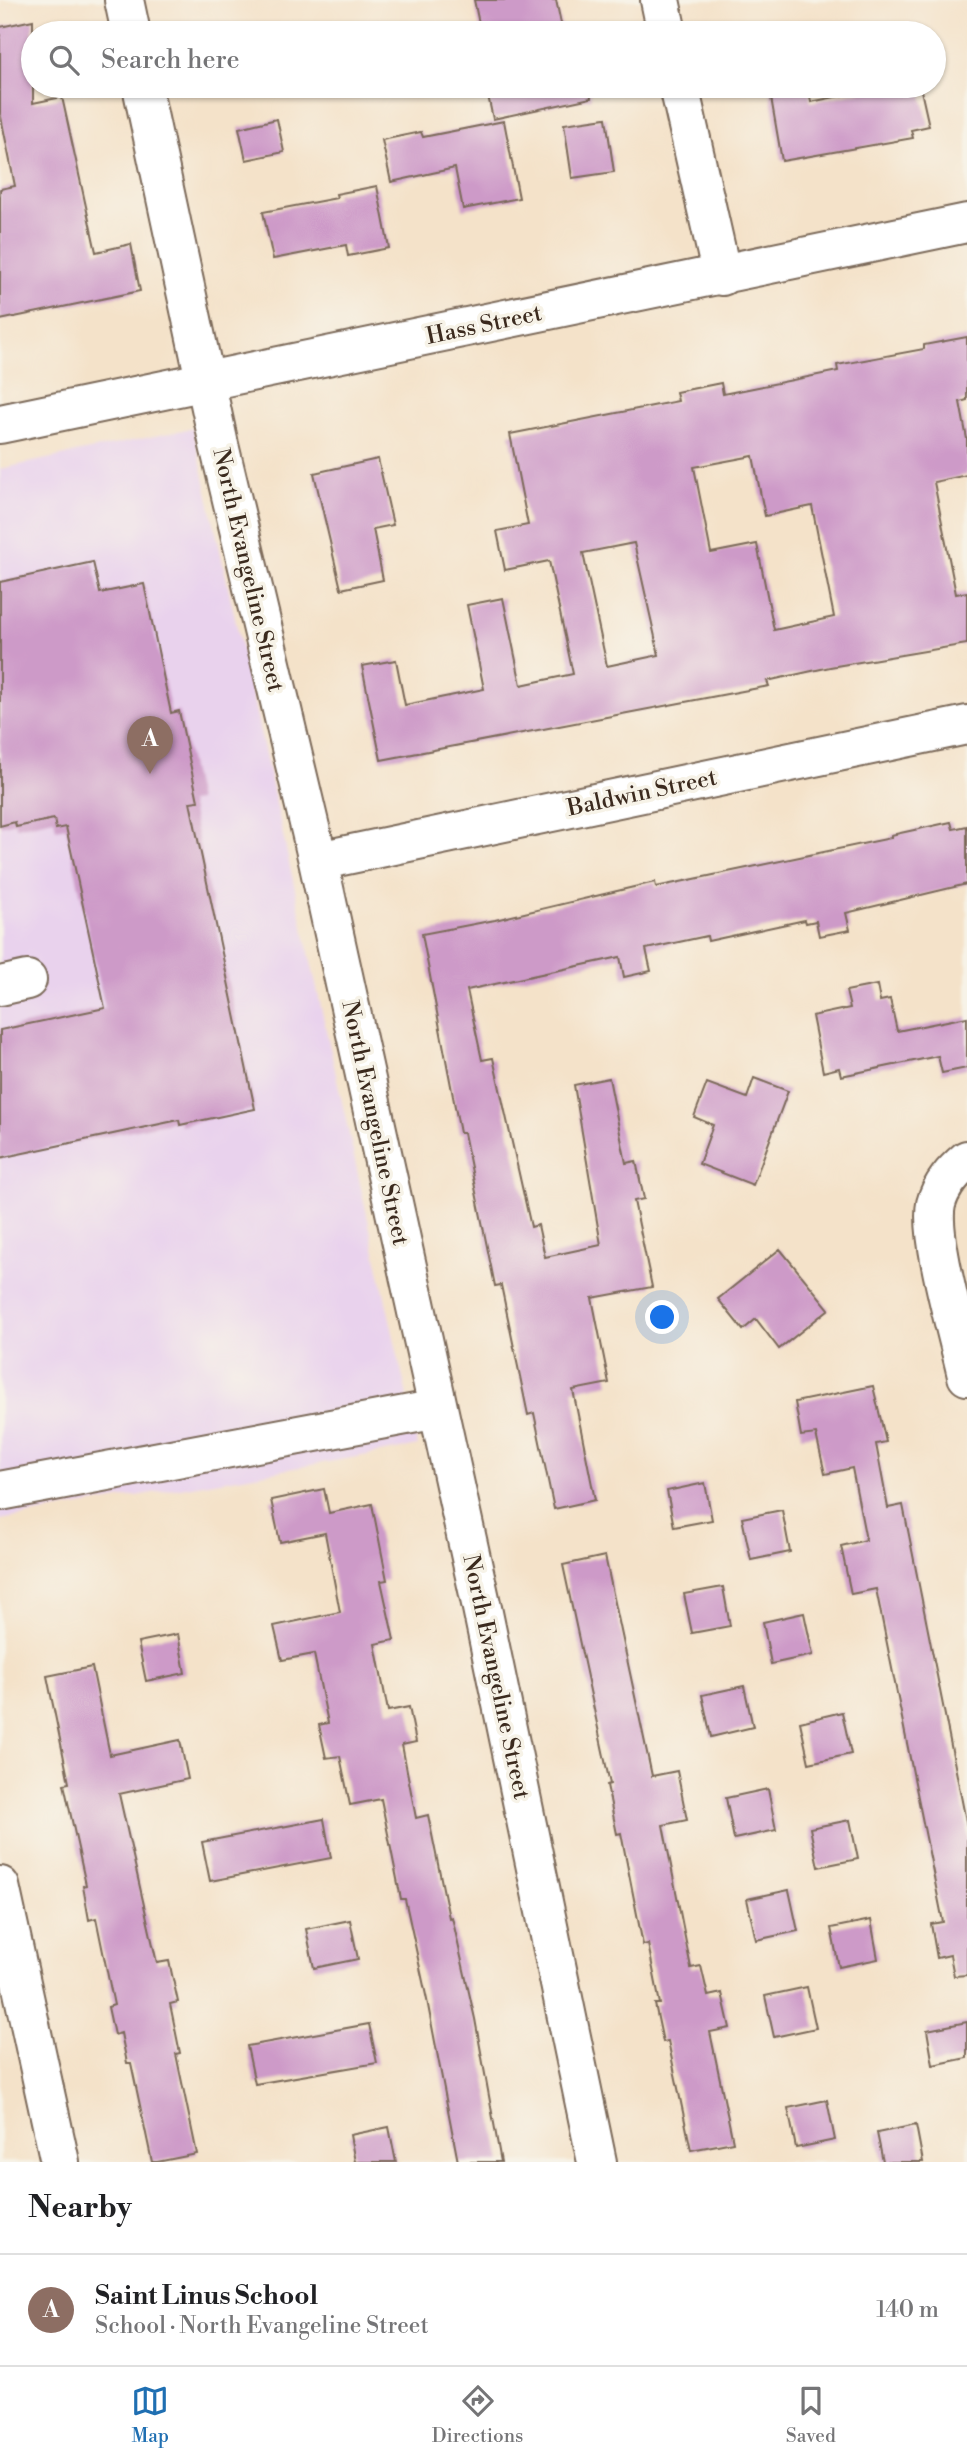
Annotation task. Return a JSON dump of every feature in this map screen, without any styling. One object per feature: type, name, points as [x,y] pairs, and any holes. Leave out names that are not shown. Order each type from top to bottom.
[{"type":"street","points":[[124,0],[128,21]]},
{"type":"street","points":[[660,0],[664,21]]},
{"type":"street","name":"North Evangeline Street","points":[[145,98],[205,382],[318,861],[438,1409],[597,2162]]},
{"type":"street","points":[[682,98],[722,276]]},
{"type":"street","name":"Hass Street","points":[[0,424],[967,223]]},
{"type":"street","name":"Baldwin Street","points":[[318,861],[967,725]]},
{"type":"street","points":[[967,1160],[953,1173],[936,1206],[936,1234],[967,1376]]},
{"type":"street","points":[[0,1491],[438,1409]]},
{"type":"street","points":[[0,1886],[61,2162]]},
{"type":"shaded area","points":[[193,428],[418,1446],[0,1520],[0,469]]},
{"type":"building","points":[[474,0],[556,0],[560,21],[478,21]]},
{"type":"building","points":[[21,23],[21,98],[33,98],[33,103],[62,98],[96,252],[131,244],[140,291],[0,320],[0,189],[15,186],[0,112],[0,27]]},
{"type":"building","points":[[489,98],[591,98],[493,119]]},
{"type":"building","points":[[771,98],[810,98],[811,102],[830,98],[923,98],[929,126],[911,130],[913,138],[782,161]]},
{"type":"building","points":[[606,118],[614,172],[572,178],[564,124]]},
{"type":"building","points":[[277,119],[284,152],[246,160],[239,128]]},
{"type":"building","points":[[504,121],[519,198],[463,209],[455,168],[391,182],[382,140],[421,132],[423,137]]},
{"type":"building","points":[[377,186],[389,248],[348,256],[346,245],[273,259],[263,212],[337,198],[336,194]]},
{"type":"building","points":[[967,337],[967,400],[960,402],[967,439],[967,475],[934,482],[956,594],[967,592],[967,644],[830,667],[767,681],[769,686],[381,760],[362,666],[396,660],[405,705],[484,689],[467,605],[503,598],[521,685],[573,674],[549,561],[505,570],[497,531],[528,525],[510,434],[678,401],[676,392],[721,383],[723,394],[838,371],[837,365],[924,349],[924,345]],"holes":[[[753,456],[765,516],[812,506],[834,617],[774,630],[757,544],[711,553],[694,467]],[[634,543],[659,655],[607,666],[583,553]]]},
{"type":"building","points":[[378,459],[393,525],[373,529],[383,580],[341,589],[314,473]]},
{"type":"building","points":[[93,562],[100,593],[144,584],[171,713],[179,711],[198,801],[190,802],[255,1109],[180,1125],[179,1120],[0,1158],[0,1030],[105,1008],[66,827],[56,829],[54,819],[16,827],[15,822],[0,826],[0,582]]},
{"type":"building","points":[[951,822],[953,829],[967,826],[967,884],[846,913],[850,930],[819,936],[816,921],[806,923],[805,920],[708,941],[707,936],[646,949],[651,971],[624,977],[620,957],[467,990],[482,1060],[493,1058],[531,1227],[538,1225],[545,1257],[601,1245],[574,1085],[609,1078],[626,1163],[636,1161],[644,1199],[634,1201],[652,1287],[592,1298],[609,1383],[573,1390],[595,1500],[554,1509],[534,1413],[528,1415],[501,1285],[495,1286],[464,1133],[460,1133],[422,934],[495,920],[655,882],[656,887],[891,838],[891,835]]},
{"type":"building","points":[[877,985],[880,1001],[890,999],[897,1031],[967,1017],[967,1068],[942,1073],[938,1056],[841,1076],[839,1068],[823,1072],[812,1016],[850,1008],[846,991]]},
{"type":"building","points":[[754,1078],[788,1091],[753,1185],[699,1164],[713,1125],[694,1117],[707,1083],[747,1098]]},
{"type":"building","points":[[780,1249],[829,1309],[779,1349],[756,1319],[743,1330],[718,1299]]},
{"type":"building","points":[[873,1386],[886,1442],[876,1444],[888,1508],[903,1505],[967,1826],[967,1975],[954,1976],[950,1955],[937,1958],[931,1924],[943,1922],[876,1589],[851,1594],[841,1546],[866,1540],[852,1468],[825,1474],[816,1434],[801,1436],[795,1402]]},
{"type":"building","points":[[705,1483],[712,1520],[674,1527],[667,1491]]},
{"type":"building","points":[[324,1489],[329,1513],[372,1504],[387,1580],[381,1581],[394,1640],[375,1644],[388,1711],[409,1707],[416,1742],[402,1745],[416,1818],[428,1815],[449,1918],[452,1917],[475,2019],[501,2162],[458,2162],[427,2000],[405,1899],[401,1899],[381,1799],[350,1805],[340,1756],[326,1758],[319,1725],[328,1723],[314,1654],[282,1660],[274,1626],[340,1612],[325,1533],[280,1542],[271,1500]]},
{"type":"building","points":[[782,1510],[790,1552],[751,1560],[742,1518]]},
{"type":"building","points":[[605,1556],[652,1776],[677,1771],[687,1820],[663,1825],[691,1968],[701,1966],[708,1996],[722,1993],[730,2028],[710,2032],[733,2142],[691,2150],[668,2041],[663,2042],[655,2004],[660,2004],[648,1944],[643,1945],[621,1833],[617,1834],[607,1785],[610,1784],[563,1565]]},
{"type":"building","points":[[723,1587],[730,1626],[692,1633],[684,1594]]},
{"type":"building","points":[[804,1613],[813,1655],[771,1664],[763,1622]]},
{"type":"building","points":[[178,1634],[185,1673],[146,1681],[138,1642]]},
{"type":"building","points":[[92,1667],[110,1755],[180,1740],[188,1779],[119,1794],[157,1963],[169,1961],[178,2002],[170,2004],[180,2053],[176,2054],[197,2154],[157,2162],[152,2162],[131,2063],[127,2063],[121,2033],[114,2035],[108,2007],[114,2005],[96,1918],[89,1920],[83,1886],[86,1885],[64,1784],[69,1783],[47,1676]]},
{"type":"building","points":[[744,1686],[753,1727],[711,1737],[702,1695]]},
{"type":"building","points":[[842,1712],[851,1754],[809,1763],[800,1722]]},
{"type":"building","points":[[768,1789],[776,1830],[734,1839],[726,1798]]},
{"type":"building","points":[[324,1819],[331,1858],[210,1881],[202,1842]]},
{"type":"building","points":[[850,1820],[858,1859],[818,1867],[810,1828]]},
{"type":"building","points":[[789,1890],[798,1931],[756,1940],[747,1899]]},
{"type":"building","points":[[350,1920],[358,1959],[314,1968],[306,1929]]},
{"type":"building","points":[[871,1920],[878,1959],[839,1967],[831,1928]]},
{"type":"building","points":[[807,1987],[816,2028],[774,2037],[765,1996]]},
{"type":"building","points":[[967,2022],[967,2058],[933,2065],[927,2030]]},
{"type":"building","points":[[369,2024],[377,2063],[255,2084],[247,2046]]},
{"type":"building","points":[[827,2100],[835,2140],[796,2148],[788,2108]]},
{"type":"building","points":[[916,2125],[923,2162],[883,2162],[877,2133]]},
{"type":"building","points":[[389,2127],[396,2162],[355,2162],[350,2135]]},
{"type":"place","name":"Saint Linus School","points":[[150,774]]}]
